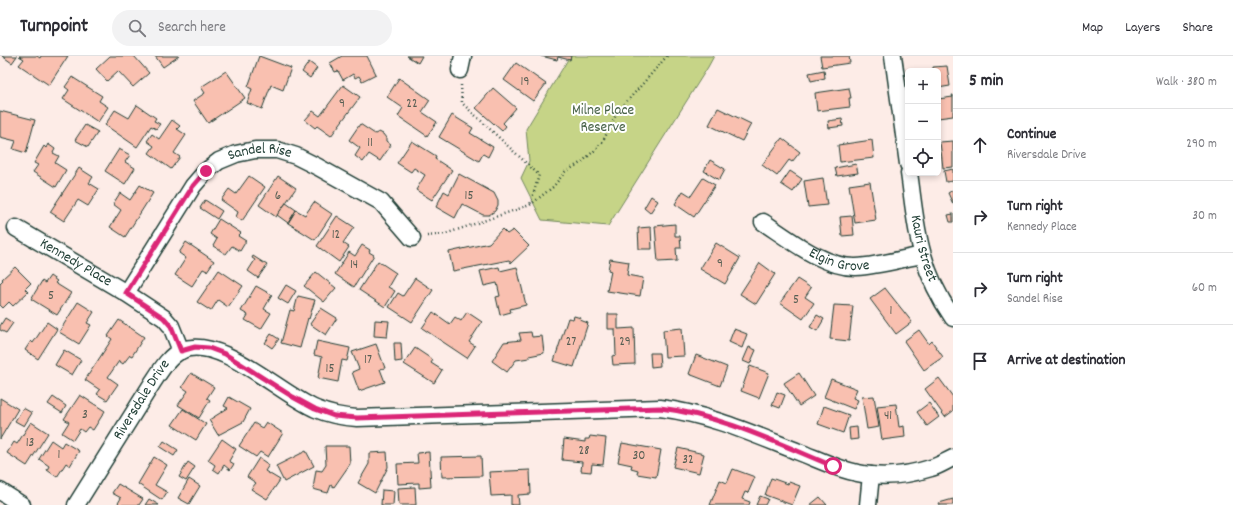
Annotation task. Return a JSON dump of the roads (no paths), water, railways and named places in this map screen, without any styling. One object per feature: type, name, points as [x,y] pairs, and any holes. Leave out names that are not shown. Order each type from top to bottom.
[{"type":"street","points":[[893,56],[905,142]]},
{"type":"street","name":"Sandel Rise","points":[[126,293],[193,186],[206,171],[219,161],[230,156],[255,150],[277,150],[296,156],[381,202],[412,238]]},
{"type":"street","name":"Kauri Street","points":[[909,176],[916,225],[922,254],[933,282],[953,318]]},
{"type":"street","name":"Elgin Grove","points":[[763,222],[820,258],[839,265],[856,267],[922,254]]},
{"type":"street","name":"Kennedy Place","points":[[16,228],[126,293],[164,318],[171,326],[181,351]]},
{"type":"street","name":"Riversdale Drive","points":[[76,505],[165,364],[181,351],[195,347],[209,348],[225,354],[293,397],[315,409],[334,416],[357,418],[660,408],[683,410],[728,424],[833,466],[853,472],[871,475],[912,473],[932,468],[953,458]]},
{"type":"street","points":[[868,505],[871,475]]},
{"type":"street","points":[[0,491],[22,505]]},
{"type":"park label","name":"Milne Place Reserve","points":[[603,120]]}]
